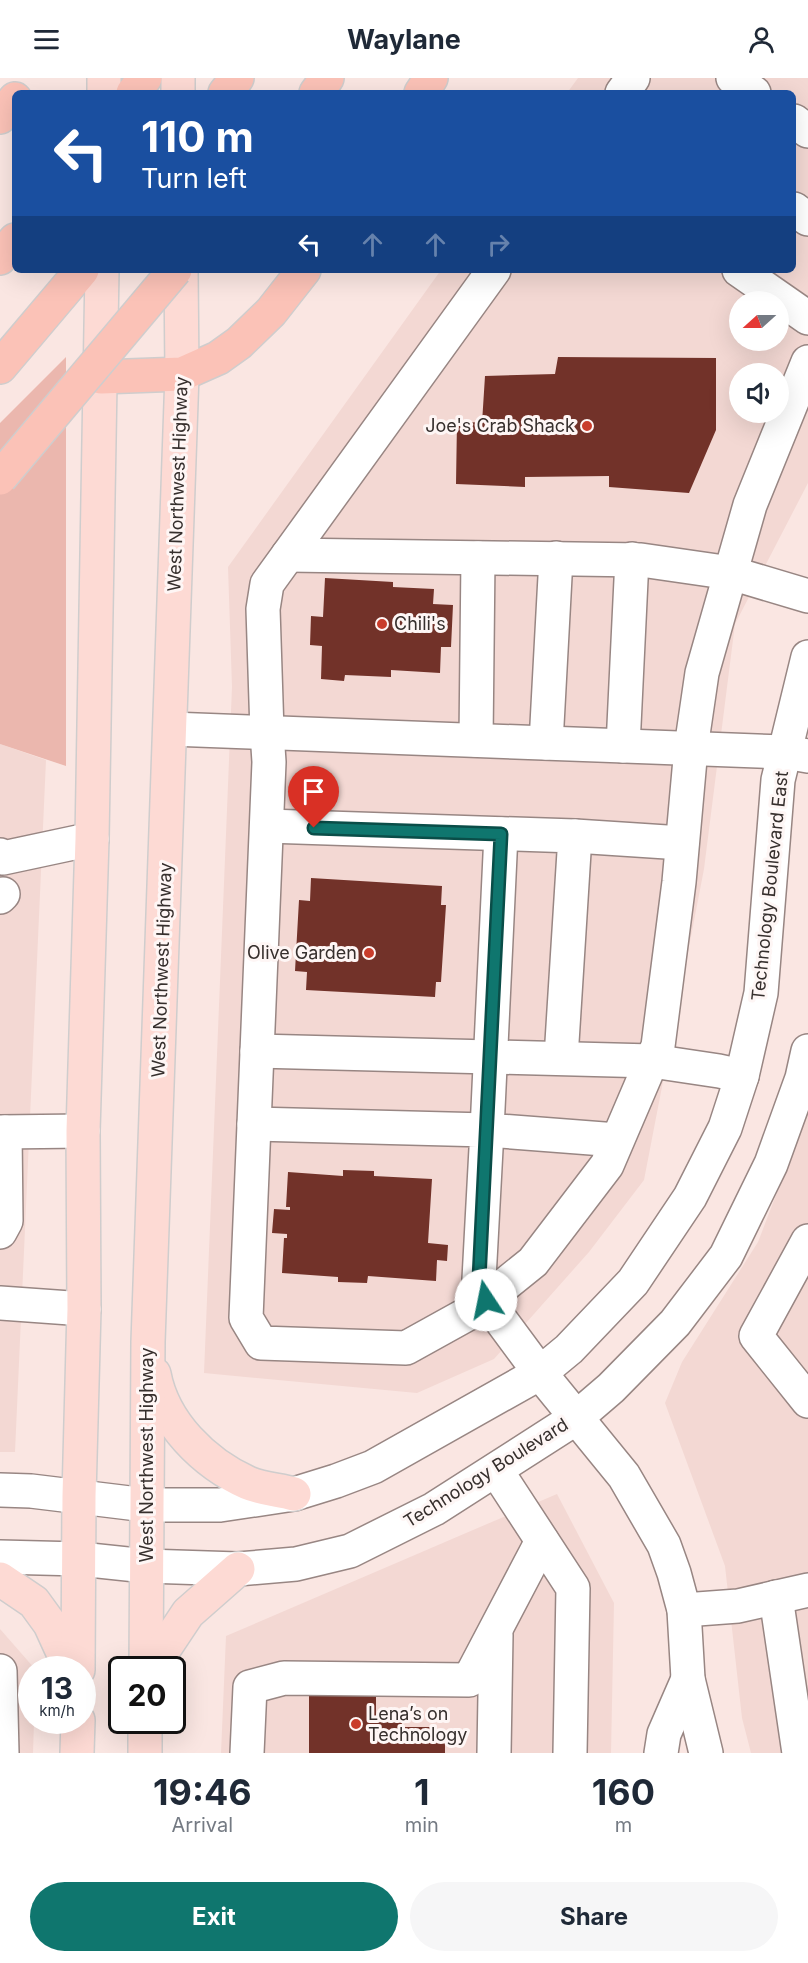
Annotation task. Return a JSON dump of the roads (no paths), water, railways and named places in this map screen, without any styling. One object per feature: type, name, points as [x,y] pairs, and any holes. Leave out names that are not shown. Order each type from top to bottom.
[{"type":"highway","points":[[23,90],[33,78]]},
{"type":"highway","points":[[135,90],[145,78]]},
{"type":"highway","points":[[227,90],[237,78]]},
{"type":"highway","points":[[0,117],[12,103]]},
{"type":"highway","points":[[0,258],[12,244]]},
{"type":"highway","points":[[0,367],[80,273]]},
{"type":"highway","points":[[0,478],[172,273]]},
{"type":"highway","points":[[101,377],[182,374],[218,358],[239,343],[271,312],[302,273]]},
{"type":"main road","points":[[78,1656],[79,1496],[84,1309],[83,1131],[92,839],[102,273]]},
{"type":"main road","name":"West Northwest Highway","points":[[148,1656],[146,1505],[148,1342],[182,374],[181,273]]},
{"type":"main road","points":[[148,1342],[156,1387],[177,1428],[209,1461],[249,1483],[294,1494]]},
{"type":"main road","points":[[158,1656],[188,1613],[238,1569]]},
{"type":"main road","points":[[0,1579],[34,1602],[50,1624],[65,1656]]},
{"type":"main road","points":[[77,1753],[78,1734]]},
{"type":"main road","points":[[145,1734],[145,1753]]},
{"type":"street","points":[[733,78],[750,90]]},
{"type":"street","points":[[492,273],[267,584],[263,609],[269,762],[246,1318],[261,1343],[406,1348],[471,1312],[533,1262],[606,1165],[658,1046],[679,882],[691,748],[702,673],[750,505],[808,362]]},
{"type":"street","points":[[743,273],[808,318]]},
{"type":"street","points":[[288,555],[632,559],[731,573],[808,596]]},
{"type":"street","points":[[476,740],[478,558]]},
{"type":"street","points":[[546,743],[556,558]]},
{"type":"street","points":[[623,746],[632,559]]},
{"type":"street","name":"Technology Boulevard East","points":[[540,1373],[569,1349],[633,1282],[690,1197],[725,1128],[742,1076],[761,993],[778,780],[796,754],[808,657]]},
{"type":"street","points":[[171,729],[796,754]]},
{"type":"street","points":[[267,826],[574,836],[682,843]]},
{"type":"street","points":[[501,834],[479,1279],[486,1300],[540,1373],[624,1476],[651,1520],[671,1563],[684,1610],[688,1679],[706,1753]]},
{"type":"street","points":[[561,1058],[574,836]]},
{"type":"street","points":[[0,855],[3,858],[92,839]]},
{"type":"street","points":[[257,1051],[652,1061],[742,1076]]},
{"type":"street","points":[[576,1418],[611,1388],[675,1323],[726,1256],[801,1102],[802,1078],[808,1051]]},
{"type":"street","points":[[254,1124],[487,1130],[617,1140]]},
{"type":"street","points":[[0,1232],[6,1221],[2,1132],[83,1131]]},
{"type":"street","points":[[808,1241],[756,1336],[808,1401]]},
{"type":"street","points":[[0,1303],[84,1309]]},
{"type":"street","points":[[0,1490],[31,1491],[146,1505],[220,1505],[294,1494],[373,1467],[540,1373]]},
{"type":"street","name":"Technology Boulevard","points":[[0,1557],[80,1559],[146,1566],[238,1569],[296,1564],[350,1551],[434,1509],[576,1418]]},
{"type":"street","points":[[496,1470],[573,1588],[570,1753]]},
{"type":"street","points":[[247,1753],[250,1687],[284,1678],[469,1680],[542,1541]]},
{"type":"street","points":[[684,1610],[738,1606],[808,1590]]},
{"type":"street","points":[[776,1597],[799,1753]]},
{"type":"street","points":[[494,1753],[496,1628]]},
{"type":"street","points":[[0,1671],[2,1753]]},
{"type":"street","points":[[662,1753],[664,1734],[688,1679]]},
{"type":"place","name":"Joe's Crab Shack","points":[[587,426]]},
{"type":"place","name":"Chili's","points":[[382,624]]},
{"type":"place","name":"Olive Garden","points":[[369,953]]},
{"type":"place","name":"Lena’s on Technology","points":[[356,1724]]}]
